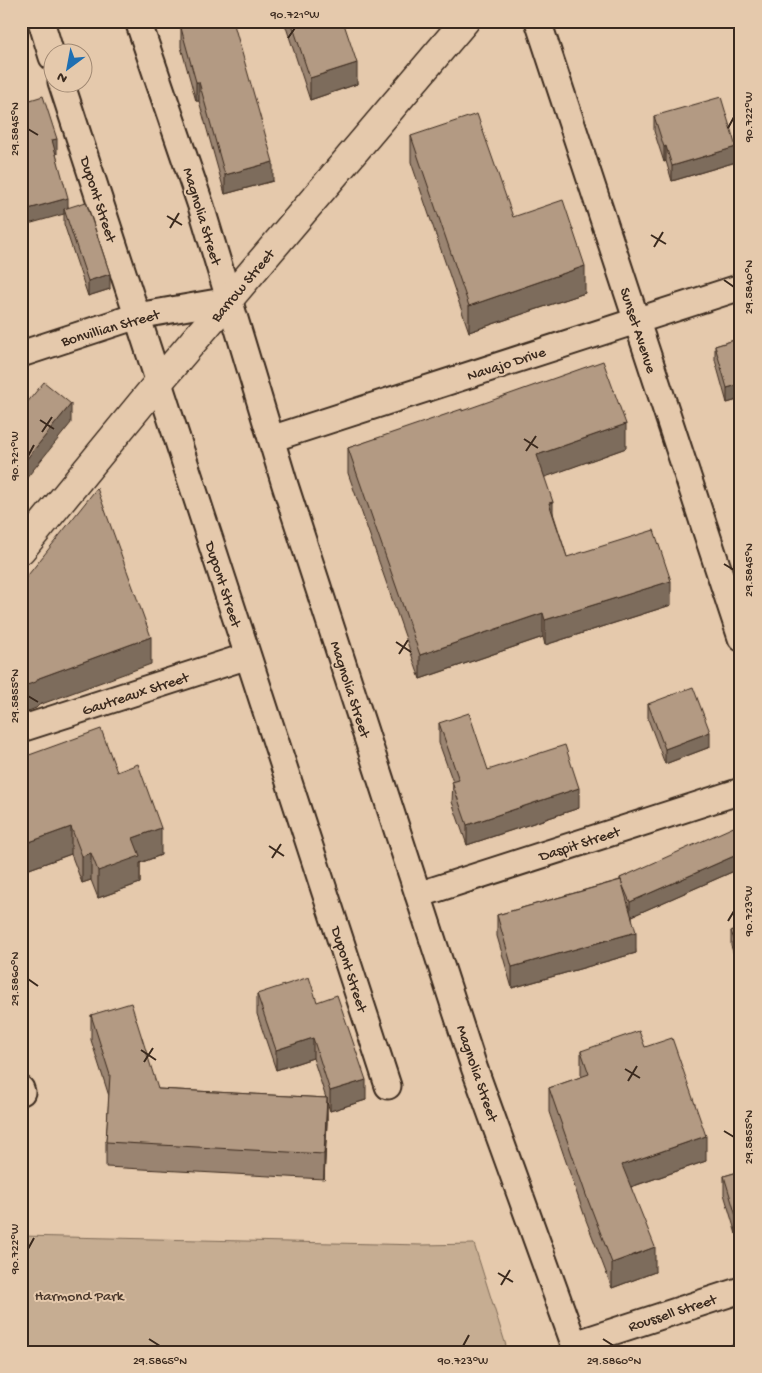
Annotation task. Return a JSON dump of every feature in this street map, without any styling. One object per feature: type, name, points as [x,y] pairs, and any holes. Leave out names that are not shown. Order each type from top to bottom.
[{"type":"main road","name":"Barrow Street","points":[[21,550],[158,383],[464,21]]},
{"type":"street","points":[[41,21],[47,42]]},
{"type":"street","name":"Magnolia Street","points":[[138,21],[201,206],[271,439],[474,1067],[576,1348]]},
{"type":"street","name":"Sunset Avenue","points":[[538,21],[741,638]]},
{"type":"street","name":"Dupont Street","points":[[64,92],[388,1086]]},
{"type":"street","name":"Navajo Drive","points":[[271,439],[741,287]]},
{"type":"street","name":"Bonvillian Street","points":[[21,354],[137,316],[229,300]]},
{"type":"street","name":"Gautreaux Street","points":[[21,729],[248,656]]},
{"type":"street","name":"Daspit Street","points":[[418,895],[741,791]]},
{"type":"street","name":"Roussell Street","points":[[576,1348],[741,1290]]},
{"type":"green space","name":"Harmond Park","points":[[21,1236],[422,1245],[474,1244],[508,1352],[21,1352]]},
{"type":"building","points":[[206,21],[233,21],[273,162],[225,175],[199,82],[196,82],[181,28]]},
{"type":"building","points":[[291,21],[343,21],[357,63],[310,78]]},
{"type":"building","points":[[21,81],[27,101],[43,96],[57,139],[52,140],[68,198],[21,211]]},
{"type":"building","points":[[721,97],[736,147],[672,166],[654,116]]},
{"type":"building","points":[[477,114],[513,217],[563,200],[585,266],[469,306],[411,136]]},
{"type":"building","points":[[86,202],[110,274],[88,281],[64,209]]},
{"type":"building","points":[[741,338],[741,384],[727,388],[715,346]]},
{"type":"building","points":[[603,361],[626,424],[537,455],[553,502],[549,503],[567,557],[654,530],[671,581],[545,620],[543,613],[420,655],[348,448],[462,409],[462,411]]},
{"type":"building","points":[[44,382],[71,404],[21,466],[21,410]]},
{"type":"building","points":[[97,488],[151,637],[39,678],[36,682],[21,687],[21,584]]},
{"type":"building","points":[[693,687],[710,732],[665,749],[648,704]]},
{"type":"building","points":[[469,713],[488,770],[565,745],[579,788],[467,825],[452,782],[459,780],[439,723]]},
{"type":"building","points":[[101,729],[117,772],[138,764],[161,828],[133,838],[140,856],[98,871],[91,853],[82,856],[71,827],[21,845],[21,758]]},
{"type":"building","points":[[738,825],[741,831],[741,853],[630,902],[620,878]]},
{"type":"building","points":[[621,880],[636,932],[512,967],[497,915]]},
{"type":"building","points":[[741,927],[741,959],[731,931]]},
{"type":"building","points":[[309,977],[317,1002],[337,995],[366,1080],[330,1091],[313,1038],[276,1050],[257,994]]},
{"type":"building","points":[[131,1003],[158,1089],[327,1098],[324,1154],[106,1142],[110,1075],[91,1015]]},
{"type":"building","points":[[639,1031],[645,1047],[672,1038],[706,1136],[622,1165],[655,1247],[612,1263],[549,1088],[589,1074],[581,1051]]},
{"type":"building","points":[[741,1096],[741,1109],[736,1099]]},
{"type":"building","points":[[741,1171],[741,1215],[736,1216],[724,1176]]},
{"type":"building","points":[[741,1342],[741,1352],[712,1352]]}]
